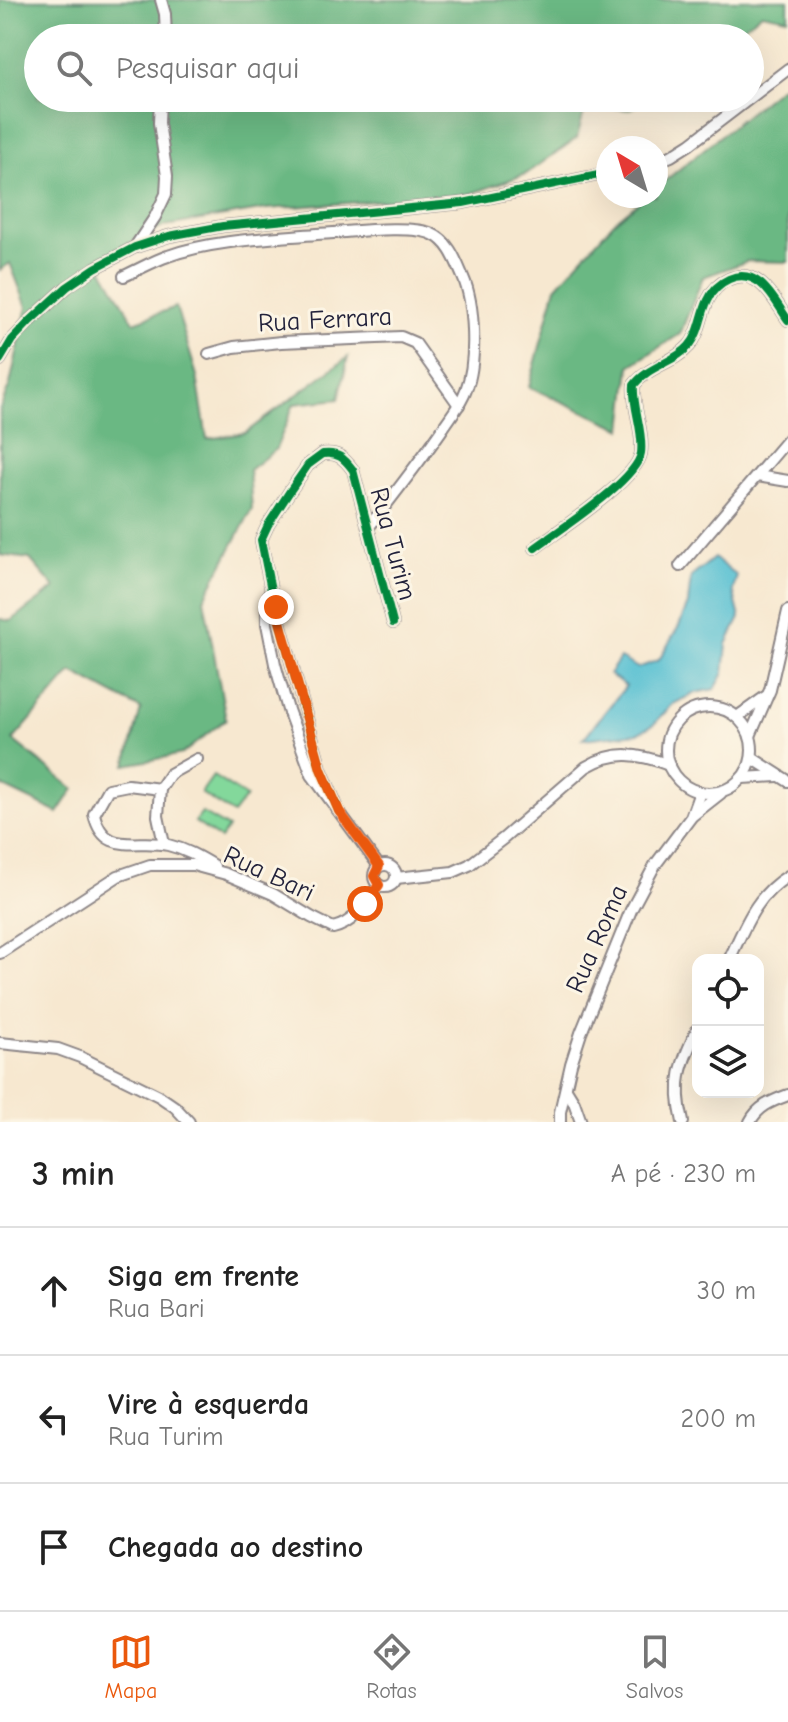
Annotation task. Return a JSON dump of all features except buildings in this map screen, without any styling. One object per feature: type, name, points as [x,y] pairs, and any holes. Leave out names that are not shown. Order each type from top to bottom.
[{"type":"street","points":[[161,0],[165,24]]},
{"type":"street","points":[[764,87],[788,69]]},
{"type":"street","points":[[135,247],[166,194],[167,176],[159,112]]},
{"type":"street","points":[[668,157],[732,112]]},
{"type":"street","points":[[0,360],[12,340],[67,287],[135,247],[169,236],[223,226],[463,203],[596,175]]},
{"type":"street","points":[[124,276],[168,255],[204,246],[397,229],[426,232],[442,240],[464,279],[472,307],[469,380],[459,405],[413,472],[368,528]]},
{"type":"street","points":[[535,548],[632,473],[642,450],[634,385],[689,346],[708,298],[721,284],[743,275],[758,280],[788,320]]},
{"type":"street","name":"Rua Ferrara","points":[[209,354],[234,347],[281,342],[401,337],[415,343],[459,405]]},
{"type":"street","points":[[680,566],[788,439]]},
{"type":"street","name":"Rua Turim","points":[[339,811],[321,769],[271,590],[261,540],[290,491],[316,458],[323,454],[339,455],[353,470],[393,623]]},
{"type":"street","points":[[757,476],[788,481]]},
{"type":"street","name":"Rua Turim","points":[[271,590],[267,624],[275,664],[312,775],[379,866]]},
{"type":"street","points":[[750,736],[767,696],[788,611]]},
{"type":"street","points":[[737,717],[767,696]]},
{"type":"street","points":[[714,707],[726,710],[746,726],[750,736],[752,758],[742,778],[723,791],[700,792],[681,783],[669,765],[666,748],[671,729],[689,712],[714,707]]},
{"type":"street","points":[[646,756],[666,748]]},
{"type":"street","points":[[396,878],[390,865],[379,866],[374,876],[379,885],[389,886],[396,878],[460,870],[493,848],[586,767],[609,756],[646,756],[669,765]]},
{"type":"street","points":[[752,758],[784,779]]},
{"type":"street","points":[[164,844],[158,816],[160,789],[170,774],[197,759]]},
{"type":"street","points":[[742,778],[784,779]]},
{"type":"street","points":[[160,789],[128,785],[108,789],[94,814],[97,827],[113,842],[164,844],[187,850],[226,874]]},
{"type":"street","name":"Rua Roma","points":[[560,1122],[571,1064],[581,1033],[631,910],[655,865],[691,817],[723,791]]},
{"type":"street","name":"Rua Roma","points":[[691,817],[700,792]]},
{"type":"street","name":"Rua Bari","points":[[0,953],[118,876],[150,865],[193,865],[226,874],[273,894],[333,928],[344,926],[357,914],[379,885]]},
{"type":"street","points":[[732,954],[756,903],[788,876]]},
{"type":"street","points":[[683,1122],[677,1087],[692,1042]]},
{"type":"street","points":[[0,1043],[49,1048],[80,1057],[159,1096],[189,1122]]},
{"type":"street","name":"Rua Roma","points":[[566,1089],[575,1119]]},
{"type":"street","points":[[750,1122],[761,1107],[788,1094]]},
{"type":"green space","points":[[0,0],[788,0],[788,18],[762,13],[747,24],[24,24],[24,112],[584,112],[577,138],[526,174],[470,194],[266,209],[165,226],[97,259],[134,322],[176,307],[197,376],[207,439],[245,433],[348,357],[339,399],[294,404],[276,449],[249,470],[252,509],[204,599],[226,719],[182,754],[126,765],[141,709],[72,672],[13,740],[74,789],[58,813],[0,785],[0,619],[11,621],[55,588],[30,559],[0,555],[0,409],[10,384],[27,307],[10,263],[0,270]]},
{"type":"green space","points":[[788,81],[788,262],[748,261],[703,277],[680,334],[630,366],[623,429],[529,387],[556,287],[614,222],[631,208],[668,208],[668,178],[750,112],[764,112],[764,100]]},
{"type":"green space","points":[[213,776],[246,797],[233,814],[201,793]]},
{"type":"green space","points":[[202,813],[228,828],[220,839],[195,822]]},
{"type":"water","points":[[714,558],[737,576],[733,590],[740,618],[727,644],[724,673],[715,689],[695,693],[673,704],[654,724],[638,733],[583,739],[626,686],[609,674],[620,658],[638,668],[659,660],[688,604],[691,577]]},
{"type":"cycle path","points":[[0,360],[12,340],[67,287],[135,247],[169,236],[223,226],[463,203],[596,175]]},
{"type":"cycle path","points":[[535,548],[596,504],[636,464],[641,445],[634,385],[646,373],[676,357],[689,346],[696,336],[708,300],[719,285],[740,276],[757,281],[788,320]]},
{"type":"cycle path","points":[[339,811],[321,769],[271,590],[261,540],[308,465],[323,454],[340,457],[353,470],[393,623]]},
{"type":"route","points":[[276,607],[321,769],[339,811],[379,866],[374,879],[379,885],[365,904]]}]
